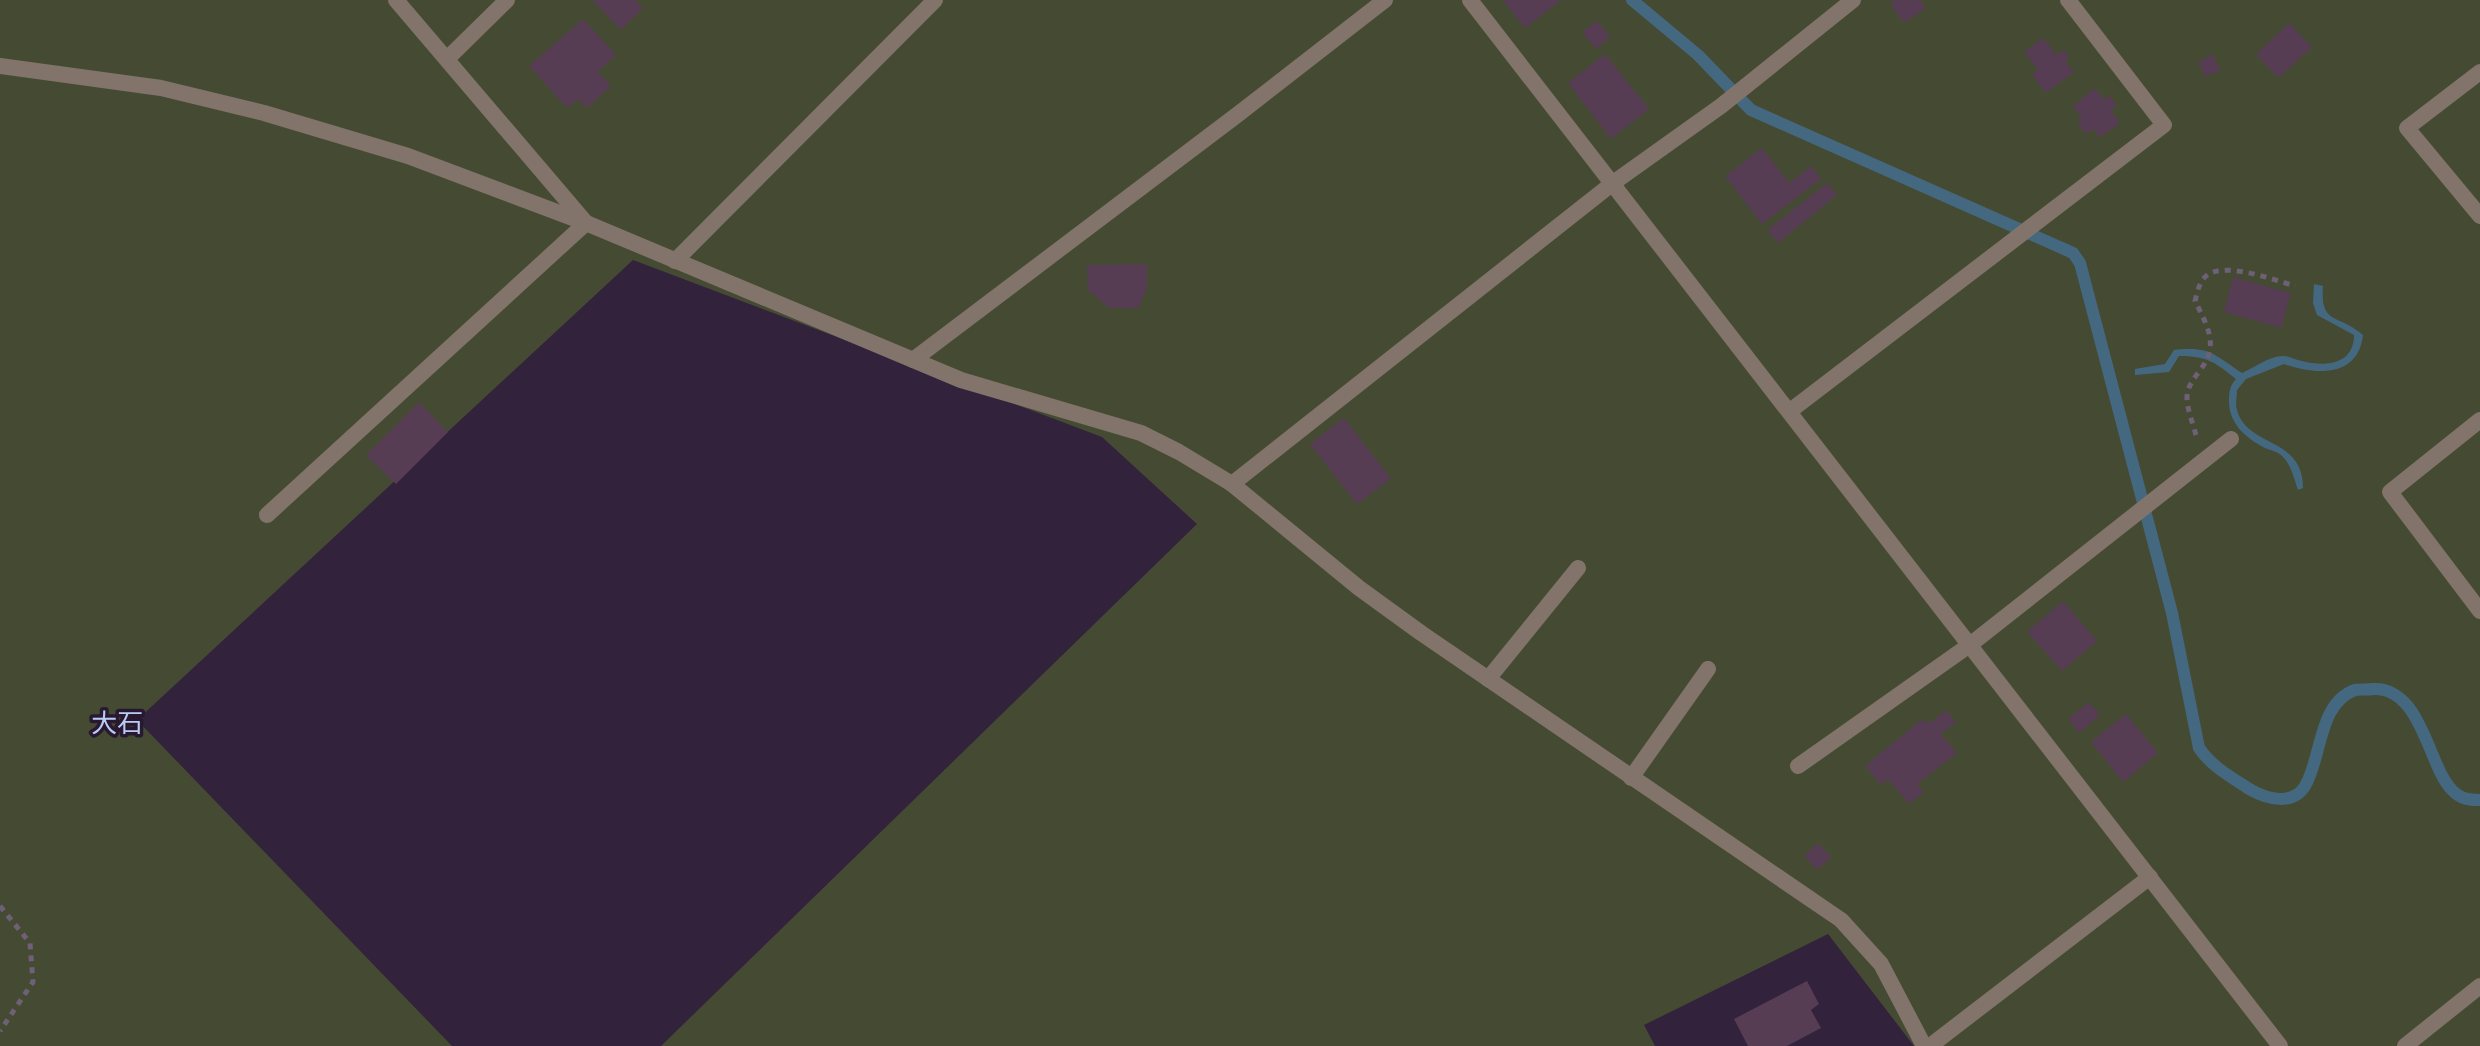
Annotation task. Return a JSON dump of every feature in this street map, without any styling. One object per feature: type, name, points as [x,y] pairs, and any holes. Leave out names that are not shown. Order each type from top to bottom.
[{"type":"street","points":[[396,0],[586,223]]},
{"type":"street","points":[[447,59],[507,0]]},
{"type":"street","points":[[675,261],[935,0]]},
{"type":"street","points":[[913,360],[1385,0]]},
{"type":"street","points":[[1470,0],[2280,1046]]},
{"type":"street","points":[[1232,484],[1613,183],[1721,106],[1853,0]]},
{"type":"street","points":[[1790,411],[2164,125],[2077,3]]},
{"type":"street","points":[[0,66],[161,88],[264,113],[408,156],[586,223],[961,380],[1141,433],[1179,452],[1232,484],[1359,588],[1841,920],[1881,964],[1924,1046]]},
{"type":"street","points":[[2480,72],[2407,128],[2480,216]]},
{"type":"street","points":[[267,515],[586,223]]},
{"type":"street","points":[[2480,420],[2390,492],[2480,611]]},
{"type":"street","points":[[1798,766],[1971,644],[2231,439]]},
{"type":"street","points":[[1488,679],[1578,568]]},
{"type":"street","points":[[1631,778],[1708,669]]},
{"type":"street","points":[[1930,1046],[2150,877]]},
{"type":"street","points":[[2405,1046],[2480,986]]},
{"type":"path","points":[[2202,461],[2187,399],[2192,380],[2211,352],[2212,333],[2195,301],[2203,278],[2216,270],[2234,270],[2295,286]]},
{"type":"path","points":[[0,906],[30,943],[33,982],[0,1031]]},
{"type":"green space","points":[[0,0],[2480,0],[2480,1046],[1914,1046],[1828,934],[1644,1025],[1655,1046],[661,1046],[1197,524],[1102,437],[633,260],[137,720],[452,1046],[0,1046]]},
{"type":"water","points":[[2314,284],[2323,286],[2324,307],[2328,313],[2363,335],[2353,359],[2334,370],[2322,371],[2284,364],[2246,379],[2237,390],[2236,408],[2243,422],[2294,459],[2301,471],[2303,488],[2298,490],[2285,459],[2251,440],[2235,423],[2229,401],[2230,389],[2236,379],[2222,368],[2197,357],[2179,356],[2169,372],[2135,375],[2135,369],[2165,364],[2174,350],[2186,349],[2211,353],[2242,373],[2267,360],[2286,356],[2320,364],[2337,362],[2349,353],[2354,335],[2317,315],[2313,303]]},
{"type":"building","points":[[592,0],[635,0],[643,8],[621,30]]},
{"type":"building","points":[[1503,0],[1561,0],[1525,28]]},
{"type":"building","points":[[1896,0],[1920,0],[1926,8],[1904,23],[1890,4]]},
{"type":"building","points":[[583,19],[616,55],[598,72],[611,86],[587,108],[578,99],[567,108],[529,66]]},
{"type":"building","points":[[1597,21],[1610,37],[1596,49],[1582,32]]},
{"type":"building","points":[[2289,23],[2312,47],[2278,78],[2256,54]]},
{"type":"building","points":[[2043,38],[2057,55],[2064,50],[2070,58],[2065,61],[2074,72],[2046,93],[2032,75],[2038,70],[2024,52]]},
{"type":"building","points":[[1605,54],[1649,109],[1611,139],[1568,83]]},
{"type":"building","points":[[2212,54],[2221,70],[2206,77],[2198,63]]},
{"type":"building","points":[[2095,88],[2104,100],[2109,95],[2117,106],[2111,111],[2120,123],[2100,137],[2093,129],[2086,134],[2077,122],[2082,117],[2073,106]]},
{"type":"building","points":[[1762,148],[1789,183],[1811,166],[1821,179],[1762,224],[1725,176]]},
{"type":"building","points":[[1827,183],[1837,195],[1778,243],[1767,230]]},
{"type":"building","points":[[1147,264],[1147,288],[1138,308],[1109,308],[1088,290],[1087,265]]},
{"type":"building","points":[[2233,277],[2291,293],[2281,328],[2224,312]]},
{"type":"building","points":[[419,402],[448,432],[396,484],[366,455]]},
{"type":"building","points":[[1344,418],[1391,479],[1357,504],[1310,444]]},
{"type":"building","points":[[2063,601],[2097,641],[2062,671],[2027,632]]},
{"type":"building","points":[[2089,702],[2100,715],[2079,733],[2068,719]]},
{"type":"building","points":[[1946,710],[1956,722],[1941,734],[1957,753],[1917,784],[1924,792],[1909,804],[1888,779],[1881,785],[1865,766],[1920,721],[1931,722]]},
{"type":"building","points":[[2126,714],[2158,753],[2123,782],[2091,742]]},
{"type":"building","points":[[1818,843],[1831,857],[1817,870],[1804,856]]},
{"type":"building","points":[[1807,981],[1819,1004],[1811,1010],[1821,1028],[1787,1046],[1748,1046],[1734,1019]]},
{"type":"waterway","points":[[1632,0],[1698,55],[1751,110],[2073,253],[2080,263],[2172,613],[2199,748],[2210,761],[2257,793],[2280,799],[2294,796],[2305,786],[2311,774],[2322,732],[2334,707],[2355,690],[2373,689],[2389,692],[2403,701],[2422,730],[2436,764],[2452,790],[2465,798],[2480,800]]},
{"type":"district","name":"大石","points":[[117,723]]}]
